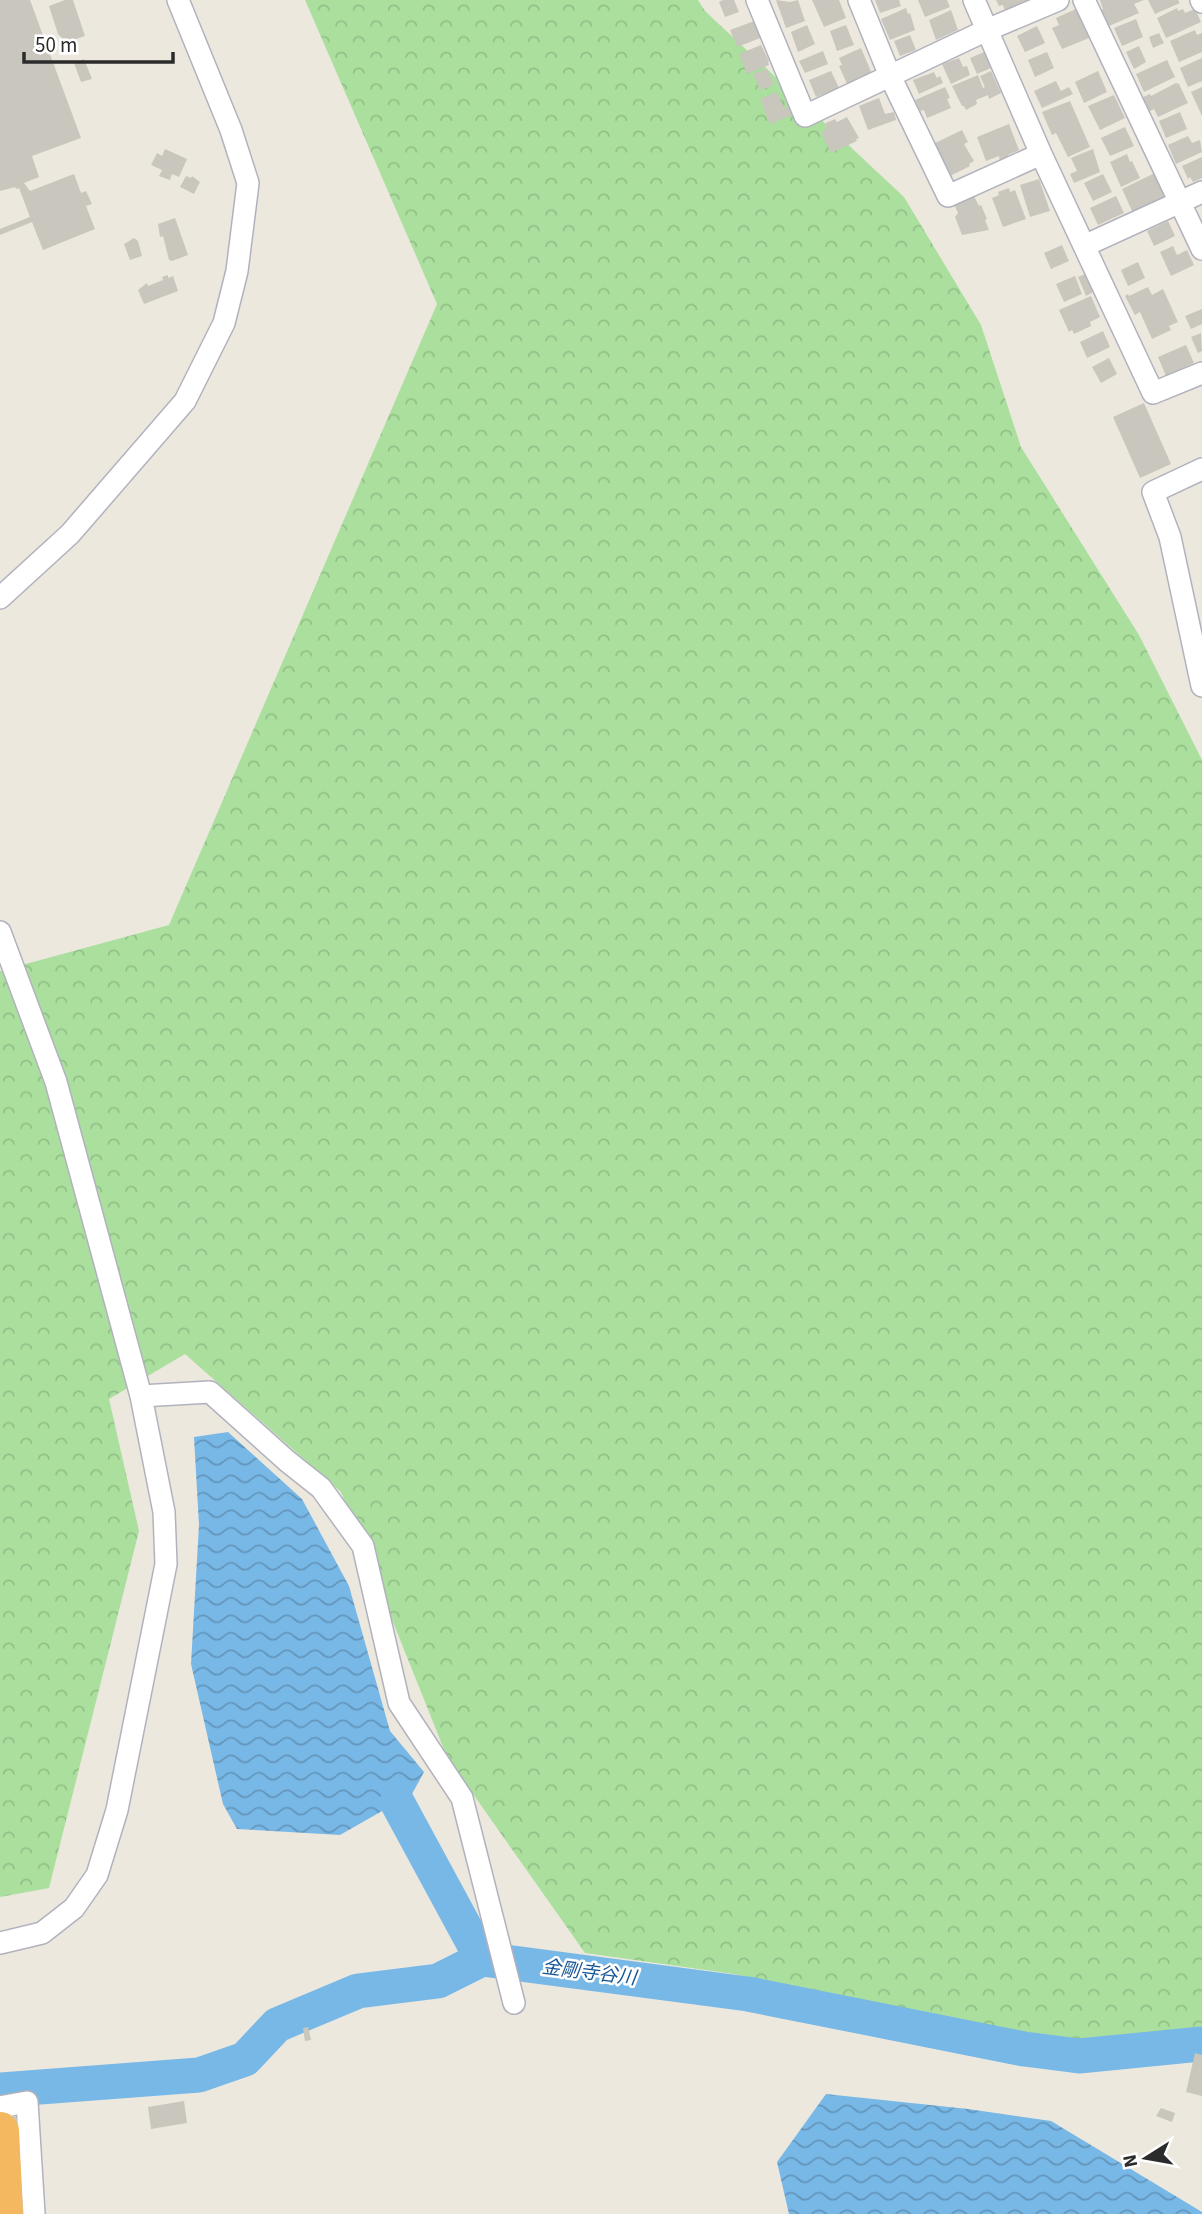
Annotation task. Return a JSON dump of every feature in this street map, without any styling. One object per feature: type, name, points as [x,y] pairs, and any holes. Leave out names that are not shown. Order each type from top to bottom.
[{"type":"highway","points":[[0,2131],[4,2214]]},
{"type":"street","points":[[0,598],[70,534],[185,401],[224,323],[237,271],[248,183],[231,130],[178,0]]},
{"type":"street","points":[[757,0],[805,116],[987,30],[1058,0]]},
{"type":"street","points":[[859,0],[890,76],[948,196],[1041,154]]},
{"type":"street","points":[[974,0],[1041,154],[1153,393],[1202,373]]},
{"type":"street","points":[[1084,0],[1202,249]]},
{"type":"street","points":[[1084,246],[1202,192]]},
{"type":"street","points":[[1202,469],[1153,492],[1170,537],[1202,686]]},
{"type":"street","points":[[0,932],[56,1082],[141,1396],[164,1512],[166,1564],[117,1810],[97,1875],[74,1908],[42,1933],[0,1943]]},
{"type":"street","points":[[141,1396],[211,1392],[321,1488],[363,1546],[399,1703],[462,1798],[514,2003]]},
{"type":"street","points":[[0,2107],[27,2102],[34,2214]]},
{"type":"green space","points":[[305,0],[698,0],[705,11],[904,197],[981,325],[1021,447],[1139,635],[1202,760],[1202,2031],[1074,2044],[734,1974],[585,1953],[447,1757],[341,1492],[185,1354],[109,1399],[139,1531],[49,1888],[0,1897],[0,971],[169,925],[437,304]]},
{"type":"water","points":[[228,1432],[302,1499],[349,1586],[390,1731],[424,1772],[412,1794],[340,1835],[237,1829],[223,1804],[191,1664],[199,1525],[194,1437]]},
{"type":"water","points":[[826,2094],[1051,2121],[1202,2214],[789,2214],[777,2162]]},
{"type":"building","points":[[0,0],[30,0],[81,138],[32,156],[39,177],[24,183],[30,191],[74,174],[81,193],[86,191],[92,204],[86,206],[95,229],[43,250],[32,222],[0,235],[0,229],[30,217],[19,188],[0,191]]},
{"type":"building","points":[[73,0],[85,36],[64,43],[58,34],[49,6]]},
{"type":"building","points":[[734,0],[739,12],[725,17],[719,2]]},
{"type":"building","points":[[776,0],[798,0],[805,21],[786,28]]},
{"type":"building","points":[[812,0],[839,0],[846,18],[824,27]]},
{"type":"building","points":[[875,0],[899,0],[901,6],[880,13]]},
{"type":"building","points":[[918,0],[947,0],[950,7],[925,17]]},
{"type":"building","points":[[996,0],[1032,0],[1005,11],[1003,5],[999,6]]},
{"type":"building","points":[[1100,0],[1144,0],[1134,4],[1139,13],[1109,26],[1101,10]]},
{"type":"building","points":[[1148,0],[1178,0],[1180,3],[1155,14]]},
{"type":"building","points":[[906,8],[915,30],[890,40],[881,19]]},
{"type":"building","points":[[1177,8],[1178,11],[1183,9],[1185,13],[1195,9],[1201,22],[1166,38],[1157,18]]},
{"type":"building","points":[[1076,9],[1089,38],[1062,49],[1052,28],[1059,25],[1056,18]]},
{"type":"building","points":[[951,10],[958,30],[936,40],[929,20]]},
{"type":"building","points":[[1136,19],[1143,37],[1122,46],[1114,28]]},
{"type":"building","points":[[757,20],[763,37],[737,47],[730,30]]},
{"type":"building","points":[[807,25],[815,44],[798,52],[791,32]]},
{"type":"building","points":[[846,25],[854,45],[837,51],[830,31]]},
{"type":"building","points":[[1037,26],[1045,43],[1025,52],[1017,36]]},
{"type":"building","points":[[1195,30],[1197,35],[1202,33],[1202,52],[1179,62],[1170,41]]},
{"type":"building","points":[[1159,33],[1164,43],[1153,48],[1149,37]]},
{"type":"building","points":[[910,35],[916,50],[900,56],[894,41]]},
{"type":"building","points":[[761,45],[769,65],[747,74],[739,54]]},
{"type":"building","points":[[1139,46],[1146,62],[1134,69],[1126,52]]},
{"type":"building","points":[[861,48],[872,74],[848,86],[839,66],[842,65],[839,58]]},
{"type":"building","points":[[823,51],[828,64],[805,73],[799,61]]},
{"type":"building","points":[[984,52],[991,68],[977,74],[970,58]]},
{"type":"building","points":[[1047,52],[1054,68],[1035,77],[1028,60]]},
{"type":"building","points":[[959,58],[963,67],[967,66],[970,75],[951,84],[942,64]]},
{"type":"building","points":[[1202,58],[1202,81],[1188,87],[1180,68]]},
{"type":"building","points":[[84,59],[92,79],[81,82],[74,63]]},
{"type":"building","points":[[1167,60],[1175,77],[1144,92],[1136,74]]},
{"type":"building","points":[[767,69],[774,85],[760,90],[753,74]]},
{"type":"building","points":[[831,71],[839,88],[816,97],[809,80]]},
{"type":"building","points":[[991,71],[1001,93],[989,99],[988,95],[976,100],[977,104],[966,110],[952,86],[978,75],[983,88],[985,87],[980,76]]},
{"type":"building","points":[[1098,71],[1107,92],[1084,103],[1075,82]]},
{"type":"building","points":[[934,72],[937,78],[940,76],[943,83],[919,94],[913,80]]},
{"type":"building","points":[[1056,81],[1061,91],[1069,87],[1073,94],[1042,108],[1034,91]]},
{"type":"building","points":[[1176,83],[1188,103],[1158,117],[1154,109],[1148,112],[1141,98],[1150,94],[1151,96]]},
{"type":"building","points":[[945,87],[951,108],[927,118],[915,100]]},
{"type":"building","points":[[1202,87],[1202,116],[1191,92]]},
{"type":"building","points":[[777,92],[784,108],[788,106],[792,115],[770,124],[760,99]]},
{"type":"building","points":[[1114,95],[1125,118],[1100,130],[1088,106]]},
{"type":"building","points":[[879,98],[885,114],[894,112],[896,120],[868,130],[859,106]]},
{"type":"building","points":[[1070,101],[1090,147],[1068,157],[1056,133],[1052,135],[1042,112]]},
{"type":"building","points":[[1180,112],[1187,129],[1166,138],[1159,121]]},
{"type":"building","points":[[847,117],[859,138],[831,153],[821,132],[826,130],[826,123]]},
{"type":"building","points":[[1009,124],[1019,150],[1000,161],[999,156],[986,161],[977,137]]},
{"type":"building","points":[[1125,127],[1134,146],[1110,156],[1101,138]]},
{"type":"building","points":[[962,130],[968,142],[964,144],[974,161],[970,166],[948,177],[933,144]]},
{"type":"building","points":[[1188,136],[1192,143],[1200,140],[1202,152],[1176,164],[1168,145]]},
{"type":"building","points":[[165,149],[187,159],[179,177],[172,174],[170,180],[159,176],[162,170],[151,165],[157,153],[162,156]]},
{"type":"building","points":[[1093,149],[1100,172],[1074,183],[1070,174],[1077,171],[1071,158]]},
{"type":"building","points":[[1127,154],[1140,178],[1121,187],[1110,162]]},
{"type":"building","points":[[1202,157],[1202,178],[1193,182],[1190,177],[1188,179],[1182,166]]},
{"type":"building","points":[[1155,173],[1166,196],[1133,213],[1122,189]]},
{"type":"building","points":[[1103,174],[1112,192],[1093,201],[1084,183]]},
{"type":"building","points":[[186,176],[192,176],[200,182],[194,194],[180,187]]},
{"type":"building","points":[[1039,179],[1050,211],[1030,217],[1020,185]]},
{"type":"building","points":[[1009,188],[1010,192],[1015,190],[1026,219],[1003,227],[992,198],[999,195],[998,192]]},
{"type":"building","points":[[974,196],[979,206],[981,205],[989,230],[962,235],[955,217],[958,213],[954,204]]},
{"type":"building","points":[[1116,196],[1124,213],[1098,225],[1090,208]]},
{"type":"building","points":[[175,218],[188,255],[172,261],[169,260],[163,236],[160,237],[158,224]]},
{"type":"building","points":[[1168,221],[1175,236],[1154,246],[1147,231]]},
{"type":"building","points":[[134,238],[138,241],[142,256],[130,260],[124,244]]},
{"type":"building","points":[[1062,245],[1069,261],[1051,269],[1044,253]]},
{"type":"building","points":[[1173,246],[1177,255],[1187,250],[1194,265],[1171,276],[1160,252]]},
{"type":"building","points":[[1138,262],[1145,278],[1128,286],[1121,270]]},
{"type":"building","points":[[1085,274],[1093,292],[1086,296],[1078,277]]},
{"type":"building","points":[[168,275],[168,278],[173,276],[178,291],[144,304],[138,290],[147,283],[148,286],[163,280],[162,277]]},
{"type":"building","points":[[1075,276],[1082,294],[1064,302],[1056,284]]},
{"type":"building","points":[[1148,287],[1152,295],[1163,289],[1178,322],[1169,326],[1171,330],[1152,339],[1140,312],[1135,315],[1125,296]]},
{"type":"building","points":[[1091,296],[1100,317],[1090,322],[1091,326],[1074,334],[1072,330],[1069,332],[1059,310]]},
{"type":"building","points":[[1202,309],[1202,324],[1191,329],[1185,316]]},
{"type":"building","points":[[1103,331],[1110,347],[1087,358],[1080,342]]},
{"type":"building","points":[[1201,333],[1202,351],[1198,353],[1191,337]]},
{"type":"building","points":[[1186,345],[1194,363],[1166,376],[1158,357]]},
{"type":"building","points":[[1109,358],[1117,374],[1101,383],[1092,367]]},
{"type":"building","points":[[1144,403],[1171,464],[1140,478],[1113,417]]},
{"type":"building","points":[[308,2027],[311,2040],[305,2041],[303,2028]]},
{"type":"building","points":[[1195,2053],[1202,2055],[1202,2096],[1186,2092]]},
{"type":"building","points":[[184,2101],[187,2123],[151,2129],[148,2107]]},
{"type":"building","points":[[1161,2108],[1175,2113],[1172,2122],[1156,2116]]},
{"type":"waterway","points":[[397,1802],[482,1959]]},
{"type":"waterway","name":"金剛寺谷川","points":[[0,2090],[199,2075],[245,2059],[277,2025],[358,1991],[438,1981],[482,1959],[748,1994],[1024,2049],[1079,2056],[1202,2044]]}]
